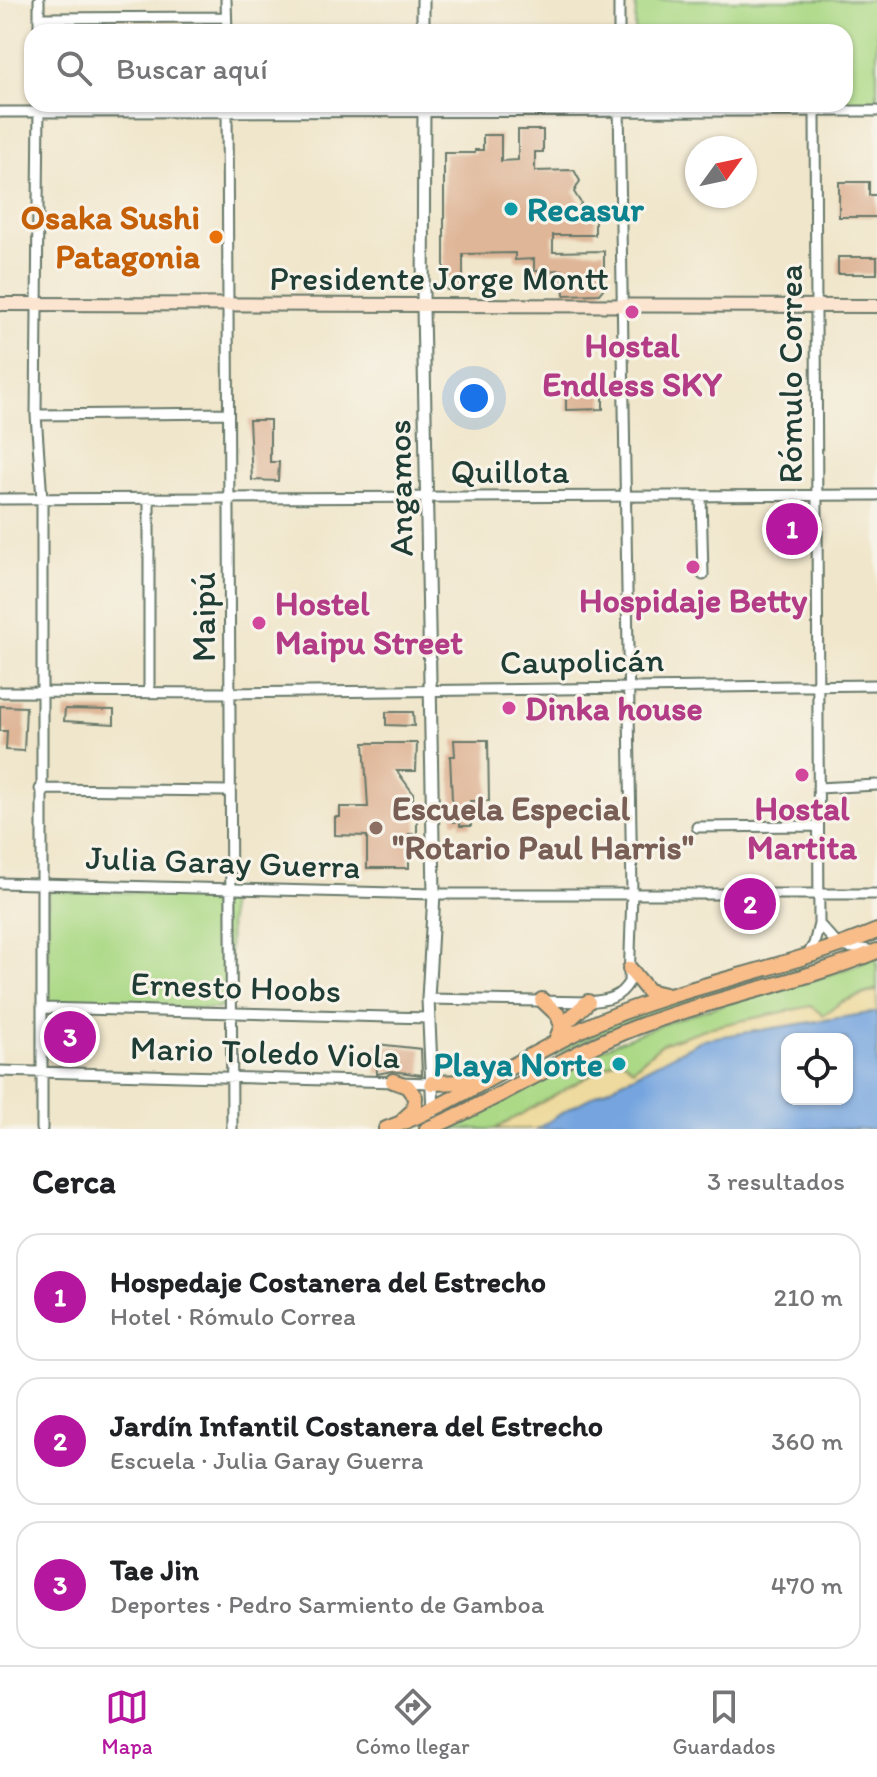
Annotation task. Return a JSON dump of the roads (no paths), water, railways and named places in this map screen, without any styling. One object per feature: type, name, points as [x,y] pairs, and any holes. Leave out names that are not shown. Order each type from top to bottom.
[{"type":"main road","name":"Presidente Jorge Montt","points":[[0,304],[877,306]]},
{"type":"main road","points":[[385,1129],[433,1111],[555,1043],[669,996],[804,959],[877,931]]},
{"type":"main road","points":[[427,1129],[490,1101],[567,1058],[637,1027],[699,1006],[810,977],[877,950]]},
{"type":"main road","points":[[630,969],[648,991],[669,996]]},
{"type":"main road","points":[[542,1000],[558,1015],[562,1026]]},
{"type":"main road","points":[[555,1043],[562,1026],[588,1002]]},
{"type":"main road","points":[[432,1083],[463,1082],[503,1070]]},
{"type":"main road","points":[[385,1129],[407,1117],[416,1102],[407,1086],[393,1081]]},
{"type":"main road","points":[[419,1129],[433,1111]]},
{"type":"street","points":[[39,0],[39,24]]},
{"type":"street","points":[[226,0],[226,24]]},
{"type":"street","points":[[423,0],[423,24]]},
{"type":"street","points":[[619,0],[619,24]]},
{"type":"street","points":[[39,18],[226,17]]},
{"type":"street","points":[[0,112],[24,110]]},
{"type":"street","points":[[853,111],[877,111]]},
{"type":"street","points":[[39,112],[36,415],[42,499],[42,1129]]},
{"type":"street","name":"Maipú","points":[[227,112],[232,1129]]},
{"type":"street","name":"Angamos","points":[[424,112],[423,307],[429,497],[434,894],[428,1018],[433,1111]]},
{"type":"street","points":[[428,999],[610,1000],[623,992],[630,969],[632,893],[623,497],[619,112]]},
{"type":"street","name":"Rómulo Correa","points":[[804,959],[814,944],[819,924],[815,112]]},
{"type":"street","points":[[36,415],[228,413]]},
{"type":"street","name":"Quillota","points":[[0,499],[877,495]]},
{"type":"street","points":[[701,496],[703,575]]},
{"type":"street","points":[[149,498],[149,693]]},
{"type":"street","name":"Caupolicán","points":[[0,692],[230,693],[432,688],[877,685]]},
{"type":"street","points":[[818,788],[877,785]]},
{"type":"street","points":[[40,789],[230,791]]},
{"type":"street","points":[[697,827],[818,826]]},
{"type":"street","name":"Julia Garay Guerra","points":[[0,883],[434,894],[877,894]]},
{"type":"street","points":[[819,924],[839,946],[877,950]]},
{"type":"street","name":"Ernesto Hoobs","points":[[42,1008],[428,1018]]},
{"type":"street","name":"Mario Toledo Viola","points":[[0,1071],[432,1083]]},
{"type":"water","points":[[877,1012],[877,1129],[537,1129],[568,1109],[704,1039]]},
{"type":"place","name":"Recasur","points":[[511,209]]},
{"type":"place","name":"Osaka Sushi Patagonia","points":[[216,237]]},
{"type":"place","name":"Hostal Endless SKY","points":[[632,312]]},
{"type":"place","name":"Hospedaje Costanera del Estrecho","points":[[792,529]]},
{"type":"place","name":"Hospidaje Betty","points":[[693,567]]},
{"type":"place","name":"Hostel Maipu Street","points":[[259,623]]},
{"type":"place","name":"Dinka house","points":[[509,708]]},
{"type":"place","name":"Hostal Martita","points":[[802,775]]},
{"type":"place","name":"Escuela Especial \"Rotario Paul Harris\"","points":[[376,828]]},
{"type":"place","name":"Jardín Infantil Costanera del Estrecho","points":[[750,904]]},
{"type":"place","name":"Tae Jin","points":[[70,1037]]},
{"type":"place","name":"Playa Norte","points":[[619,1064]]}]
